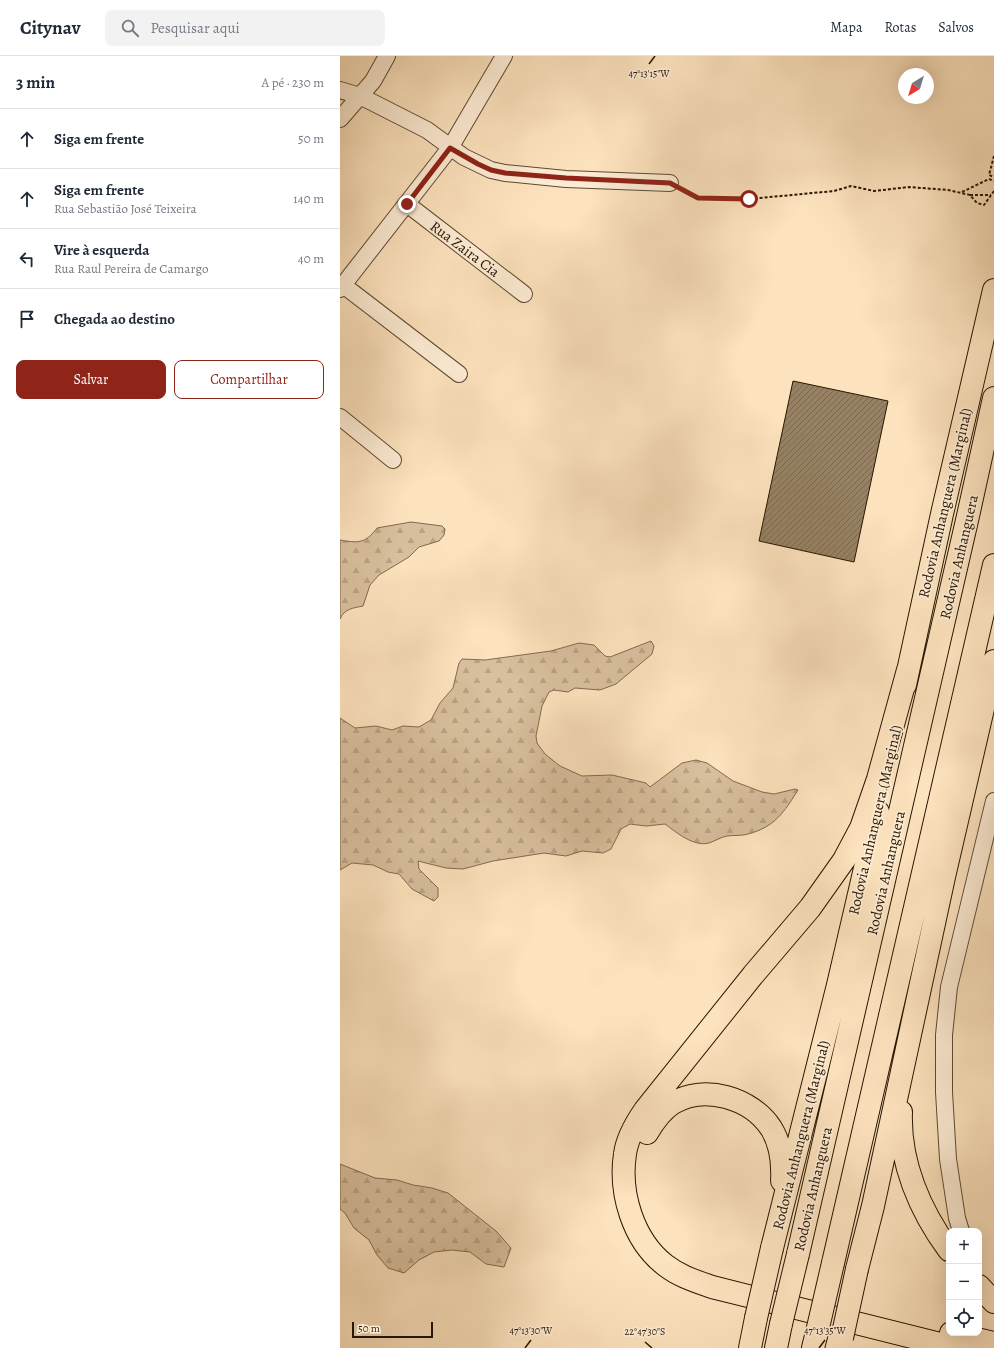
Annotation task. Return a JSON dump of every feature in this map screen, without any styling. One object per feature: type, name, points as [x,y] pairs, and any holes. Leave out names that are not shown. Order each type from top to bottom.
[{"type":"highway","name":"Rodovia Anhanguera (Marginal)","points":[[750,1348],[772,1248],[838,985],[881,799],[942,514],[994,290]]},
{"type":"highway","name":"Rodovia Anhanguera","points":[[776,1348],[994,398]]},
{"type":"highway","points":[[815,1340],[994,565]]},
{"type":"highway","points":[[946,1246],[924,1209],[910,1177],[903,1148],[900,1117],[901,1101],[944,877],[994,661]]},
{"type":"highway","points":[[908,670],[878,779],[861,828],[844,860],[810,908],[753,975],[645,1110],[632,1130],[625,1153],[623,1177],[634,1224],[648,1248],[664,1264],[688,1279],[719,1289],[956,1348]]},
{"type":"highway","points":[[841,1343],[857,1269],[874,1206],[922,986]]},
{"type":"highway","points":[[779,1221],[782,1177],[781,1154],[771,1128],[756,1110],[741,1102],[724,1096],[704,1095],[682,1099],[674,1103],[658,1116],[645,1137],[637,1162],[637,1194],[642,1213],[655,1236],[667,1250],[690,1266],[715,1275],[946,1332]]},
{"type":"highway","points":[[982,1289],[994,1302]]},
{"type":"highway","points":[[963,1336],[994,1343]]},
{"type":"street","points":[[340,119],[373,81],[387,56]]},
{"type":"street","points":[[458,374],[342,287],[450,148],[504,56]]},
{"type":"street","points":[[340,90],[360,96],[427,130],[450,148],[491,170],[505,173],[566,178],[670,183]]},
{"type":"street","name":"Rua Zaira Cia","points":[[407,204],[524,294]]},
{"type":"street","points":[[340,417],[393,460]]},
{"type":"street","points":[[960,1228],[957,1218],[948,1159],[944,1092],[944,1035],[949,987],[994,801]]},
{"type":"street","points":[[982,1278],[994,1296]]},
{"type":"path","points":[[994,156],[989,175],[994,177]]},
{"type":"path","points":[[961,193],[989,179],[994,181]]},
{"type":"path","points":[[670,183],[698,198],[749,199],[834,191],[851,186],[874,191],[909,187],[991,195]]},
{"type":"path","points":[[970,194],[977,203],[984,205],[994,191]]},
{"type":"green space","points":[[411,522],[442,526],[445,529],[444,535],[439,541],[419,547],[409,557],[379,575],[370,585],[363,606],[346,611],[340,619],[340,540],[356,542],[365,540],[377,528]]},
{"type":"green space","points":[[651,641],[654,646],[652,654],[616,684],[600,690],[575,688],[568,692],[554,690],[549,692],[542,706],[536,736],[537,743],[545,754],[560,766],[582,776],[612,775],[646,783],[650,787],[682,763],[696,760],[707,763],[733,781],[762,792],[774,794],[795,789],[798,790],[783,812],[772,823],[748,834],[722,837],[703,844],[686,838],[665,824],[646,826],[630,824],[621,829],[611,849],[603,853],[582,851],[566,856],[544,853],[493,861],[463,869],[446,868],[418,861],[419,869],[438,888],[438,897],[434,901],[412,889],[399,874],[388,872],[373,865],[352,863],[340,870],[340,718],[355,728],[376,726],[392,730],[403,726],[419,727],[431,720],[440,703],[453,688],[459,663],[462,659],[485,660],[551,651],[579,643],[594,645],[605,656],[610,657]]},
{"type":"green space","points":[[340,1164],[375,1178],[397,1180],[448,1193],[496,1231],[511,1248],[504,1267],[486,1264],[470,1252],[452,1250],[434,1252],[419,1260],[404,1273],[388,1268],[377,1255],[369,1240],[354,1228],[345,1213],[340,1209]]},
{"type":"building","points":[[793,381],[888,401],[854,562],[759,541]]},
{"type":"route","points":[[407,204],[450,148],[464,157],[491,170],[505,173],[566,178],[670,183],[698,198],[749,199]]}]
